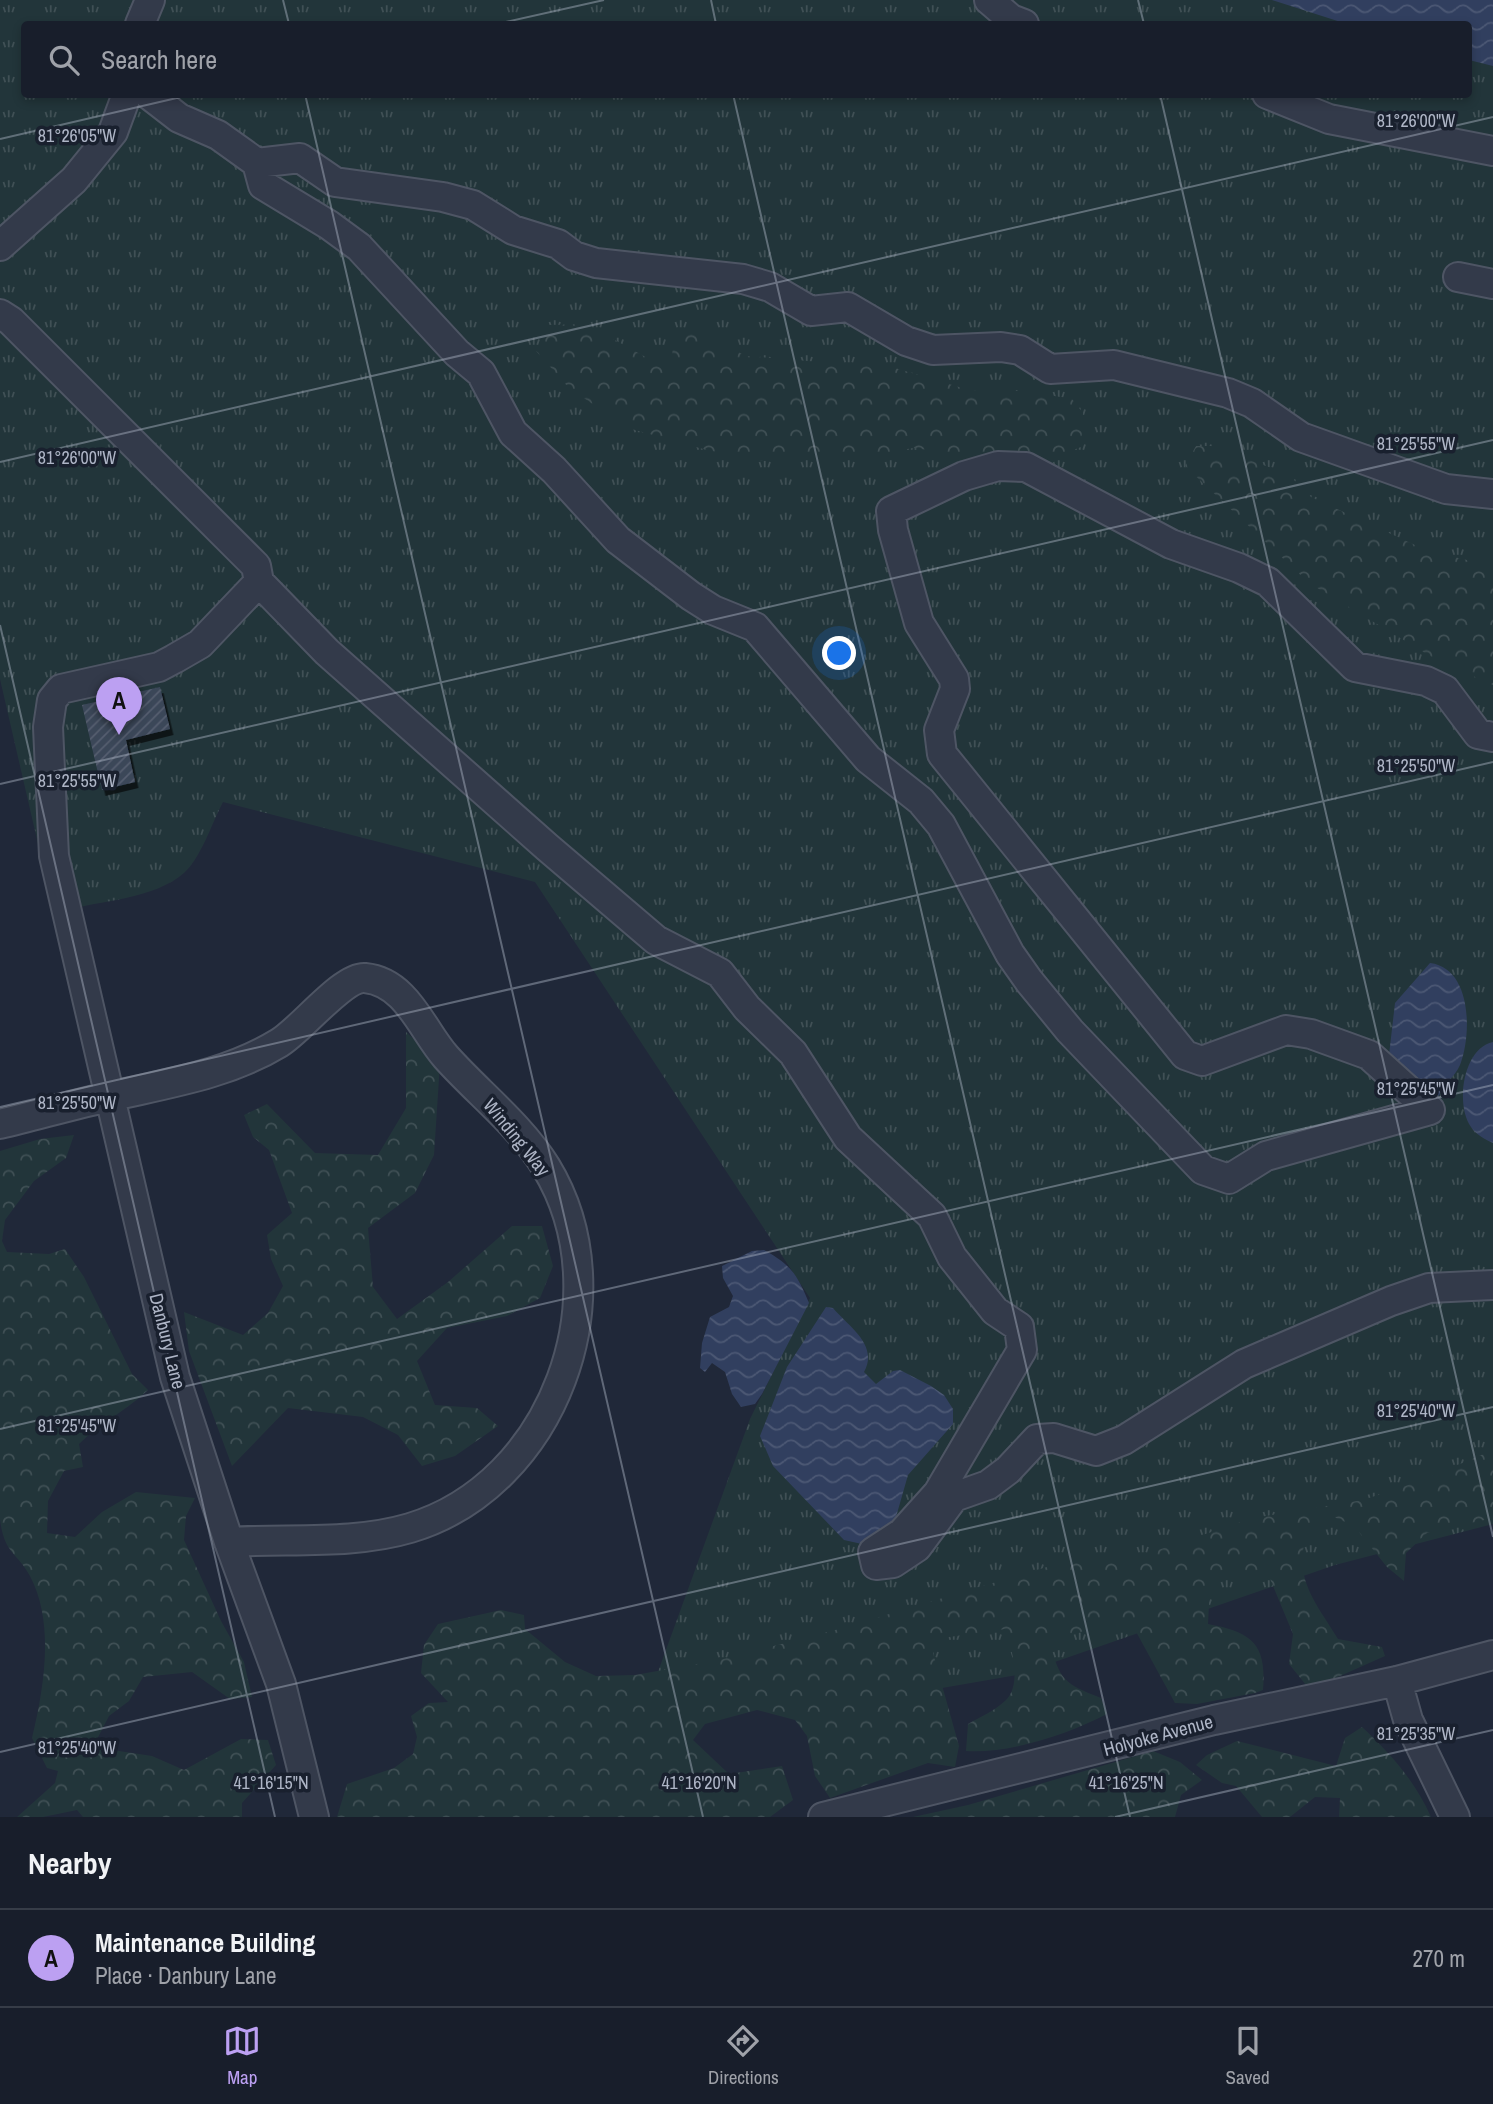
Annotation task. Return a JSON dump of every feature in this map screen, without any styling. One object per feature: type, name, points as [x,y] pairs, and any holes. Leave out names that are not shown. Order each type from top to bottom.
[{"type":"street","points":[[141,21],[150,0]]},
{"type":"street","points":[[989,0],[1016,21]]},
{"type":"street","points":[[153,98],[178,118]]},
{"type":"street","points":[[1277,98],[1329,119],[1493,151]]},
{"type":"street","points":[[0,246],[74,180],[113,132],[124,104],[178,118],[218,135],[257,163],[263,185],[320,219],[359,247],[457,353],[481,373],[513,433],[554,470],[618,540],[713,610],[755,627],[868,759],[921,802],[941,825],[1010,954],[1070,1031],[1203,1170],[1229,1179],[1266,1156],[1430,1110],[1369,1055],[1311,1034],[1286,1030],[1202,1061],[1185,1055],[942,754],[939,730],[955,689],[954,679],[916,613],[893,530],[891,511],[964,476],[998,466],[1026,467],[1171,544],[1239,568],[1268,582],[1355,667],[1426,681],[1445,690],[1478,734],[1493,737]]},
{"type":"street","points":[[257,163],[300,158],[335,182],[443,197],[473,205],[513,230],[558,244],[574,256],[596,262],[743,279],[770,287],[811,311],[848,307],[906,341],[933,349],[1020,350],[1050,369],[1114,365],[1228,393],[1252,403],[1301,437],[1446,489],[1493,494]]},
{"type":"street","points":[[1458,277],[1493,284]]},
{"type":"street","points":[[0,314],[11,321],[256,566],[260,582],[327,652],[656,940],[720,973],[747,1008],[793,1054],[848,1138],[932,1216],[952,1257],[995,1311],[1018,1327],[1022,1350],[994,1394],[969,1444],[938,1493],[902,1533],[873,1552],[876,1565],[893,1563],[917,1547],[954,1497],[988,1485],[1037,1439],[1054,1438],[1096,1451],[1124,1440],[1244,1364],[1391,1301],[1429,1288],[1493,1285]]},
{"type":"street","name":"Danbury Lane","points":[[260,582],[200,644],[159,667],[61,689],[52,700],[48,727],[54,856],[175,1377],[229,1542],[281,1684],[314,1817]]},
{"type":"street","name":"Winding Way","points":[[110,1096],[198,1077],[253,1057],[306,1024],[346,984],[363,977],[386,985],[404,999],[443,1054],[516,1129],[546,1167],[564,1206],[576,1252],[580,1292],[578,1323],[569,1360],[543,1418],[516,1458],[467,1500],[438,1517],[409,1528],[359,1538],[229,1542]]},
{"type":"street","points":[[0,1124],[110,1096]]},
{"type":"street","name":"Holyoke Avenue","points":[[823,1817],[1214,1720],[1397,1681],[1493,1656]]},
{"type":"street","points":[[1397,1681],[1408,1720],[1455,1817]]},
{"type":"green space","points":[[0,0],[1493,0],[1493,1524],[1335,1565],[1017,1675],[815,1710],[655,1680],[750,1419],[810,1298],[535,882],[223,802],[198,854],[185,872],[158,888],[126,898],[80,907],[64,844],[39,848],[0,679]]},
{"type":"green space","points":[[586,324],[651,360],[672,364],[673,333],[698,331],[746,356],[895,368],[969,390],[1025,391],[1072,399],[1083,413],[1081,447],[1053,458],[968,455],[913,448],[855,458],[761,461],[707,450],[628,428],[569,388],[536,351],[548,325]]},
{"type":"green space","points":[[1196,446],[1211,446],[1288,474],[1311,497],[1428,551],[1493,566],[1493,685],[1435,659],[1309,583],[1185,466]]},
{"type":"green space","points":[[406,1032],[440,1063],[434,1155],[415,1193],[368,1228],[373,1287],[397,1319],[448,1282],[512,1226],[542,1226],[553,1266],[540,1298],[507,1316],[447,1328],[417,1361],[435,1405],[477,1408],[498,1426],[455,1456],[422,1466],[398,1435],[363,1417],[288,1408],[232,1466],[189,1351],[184,1312],[243,1335],[268,1313],[283,1286],[271,1259],[267,1235],[292,1213],[269,1150],[253,1137],[244,1115],[267,1104],[315,1153],[378,1155],[406,1108]]},
{"type":"green space","points":[[74,1135],[66,1158],[34,1181],[5,1220],[2,1241],[7,1252],[49,1254],[65,1249],[84,1277],[132,1374],[148,1390],[79,1444],[83,1467],[64,1471],[48,1501],[47,1533],[75,1537],[102,1512],[136,1492],[195,1498],[186,1516],[184,1540],[221,1621],[244,1662],[252,1697],[230,1699],[192,1672],[143,1677],[129,1701],[109,1716],[93,1747],[152,1756],[184,1770],[241,1739],[268,1740],[276,1765],[242,1803],[242,1817],[83,1817],[77,1810],[43,1817],[17,1817],[55,1783],[58,1771],[47,1768],[32,1738],[45,1656],[43,1614],[30,1576],[8,1546],[0,1519],[0,1151],[40,1139]]},
{"type":"green space","points":[[1493,1450],[1493,1518],[1427,1533],[1406,1553],[1404,1581],[1387,1567],[1354,1526],[1332,1516],[1310,1526],[1302,1559],[1303,1572],[1313,1598],[1338,1639],[1382,1647],[1385,1656],[1322,1684],[1306,1685],[1289,1664],[1293,1634],[1266,1569],[1210,1584],[1208,1624],[1245,1636],[1259,1651],[1264,1674],[1263,1690],[1255,1693],[1197,1704],[1175,1703],[1128,1617],[1049,1642],[1065,1679],[1101,1698],[1107,1714],[1075,1729],[1019,1746],[966,1751],[968,1724],[1002,1704],[1014,1685],[1013,1656],[1005,1629],[949,1637],[933,1653],[959,1746],[955,1767],[928,1763],[830,1798],[815,1776],[807,1736],[795,1720],[757,1710],[705,1724],[693,1740],[729,1774],[782,1766],[793,1800],[770,1817],[337,1817],[347,1784],[394,1768],[413,1754],[417,1737],[411,1716],[429,1703],[448,1702],[421,1673],[424,1645],[438,1624],[501,1610],[524,1615],[525,1629],[565,1662],[596,1676],[635,1675],[719,1660],[839,1629],[1067,1561],[1146,1554],[1253,1518],[1363,1500],[1420,1481]]},
{"type":"green space","points":[[1362,1727],[1401,1769],[1418,1792],[1431,1817],[1339,1817],[1340,1798],[1315,1797],[1290,1817],[1262,1817],[1236,1786],[1222,1783],[1196,1765],[1207,1755],[1237,1741],[1336,1766],[1345,1738]]},
{"type":"green space","points":[[1153,1751],[1180,1762],[1202,1780],[1181,1795],[1175,1817],[913,1817],[968,1805]]},
{"type":"water","points":[[1272,0],[1493,0],[1493,66],[1472,61],[1472,21],[1338,21]]},
{"type":"water","points":[[1430,963],[1444,968],[1454,977],[1461,990],[1467,1021],[1460,1065],[1439,1096],[1432,1095],[1389,1055],[1395,1003]]},
{"type":"water","points":[[1493,1042],[1493,1143],[1471,1127],[1463,1105],[1463,1092],[1465,1078],[1475,1055],[1483,1046]]},
{"type":"water","points":[[764,1250],[792,1271],[809,1303],[762,1394],[755,1404],[741,1407],[732,1394],[725,1372],[712,1363],[705,1372],[700,1368],[702,1343],[710,1317],[729,1307],[733,1296],[723,1278],[722,1266],[752,1251]]},
{"type":"water","points":[[826,1307],[833,1308],[860,1337],[868,1353],[864,1372],[876,1384],[893,1371],[900,1370],[944,1395],[953,1409],[953,1424],[908,1475],[892,1531],[878,1542],[862,1544],[844,1540],[773,1466],[760,1436],[787,1367]]},
{"type":"building","points":[[160,687],[170,729],[126,740],[135,782],[102,790],[82,705]]},
{"type":"place","name":"Maintenance Building","points":[[119,735]]}]
